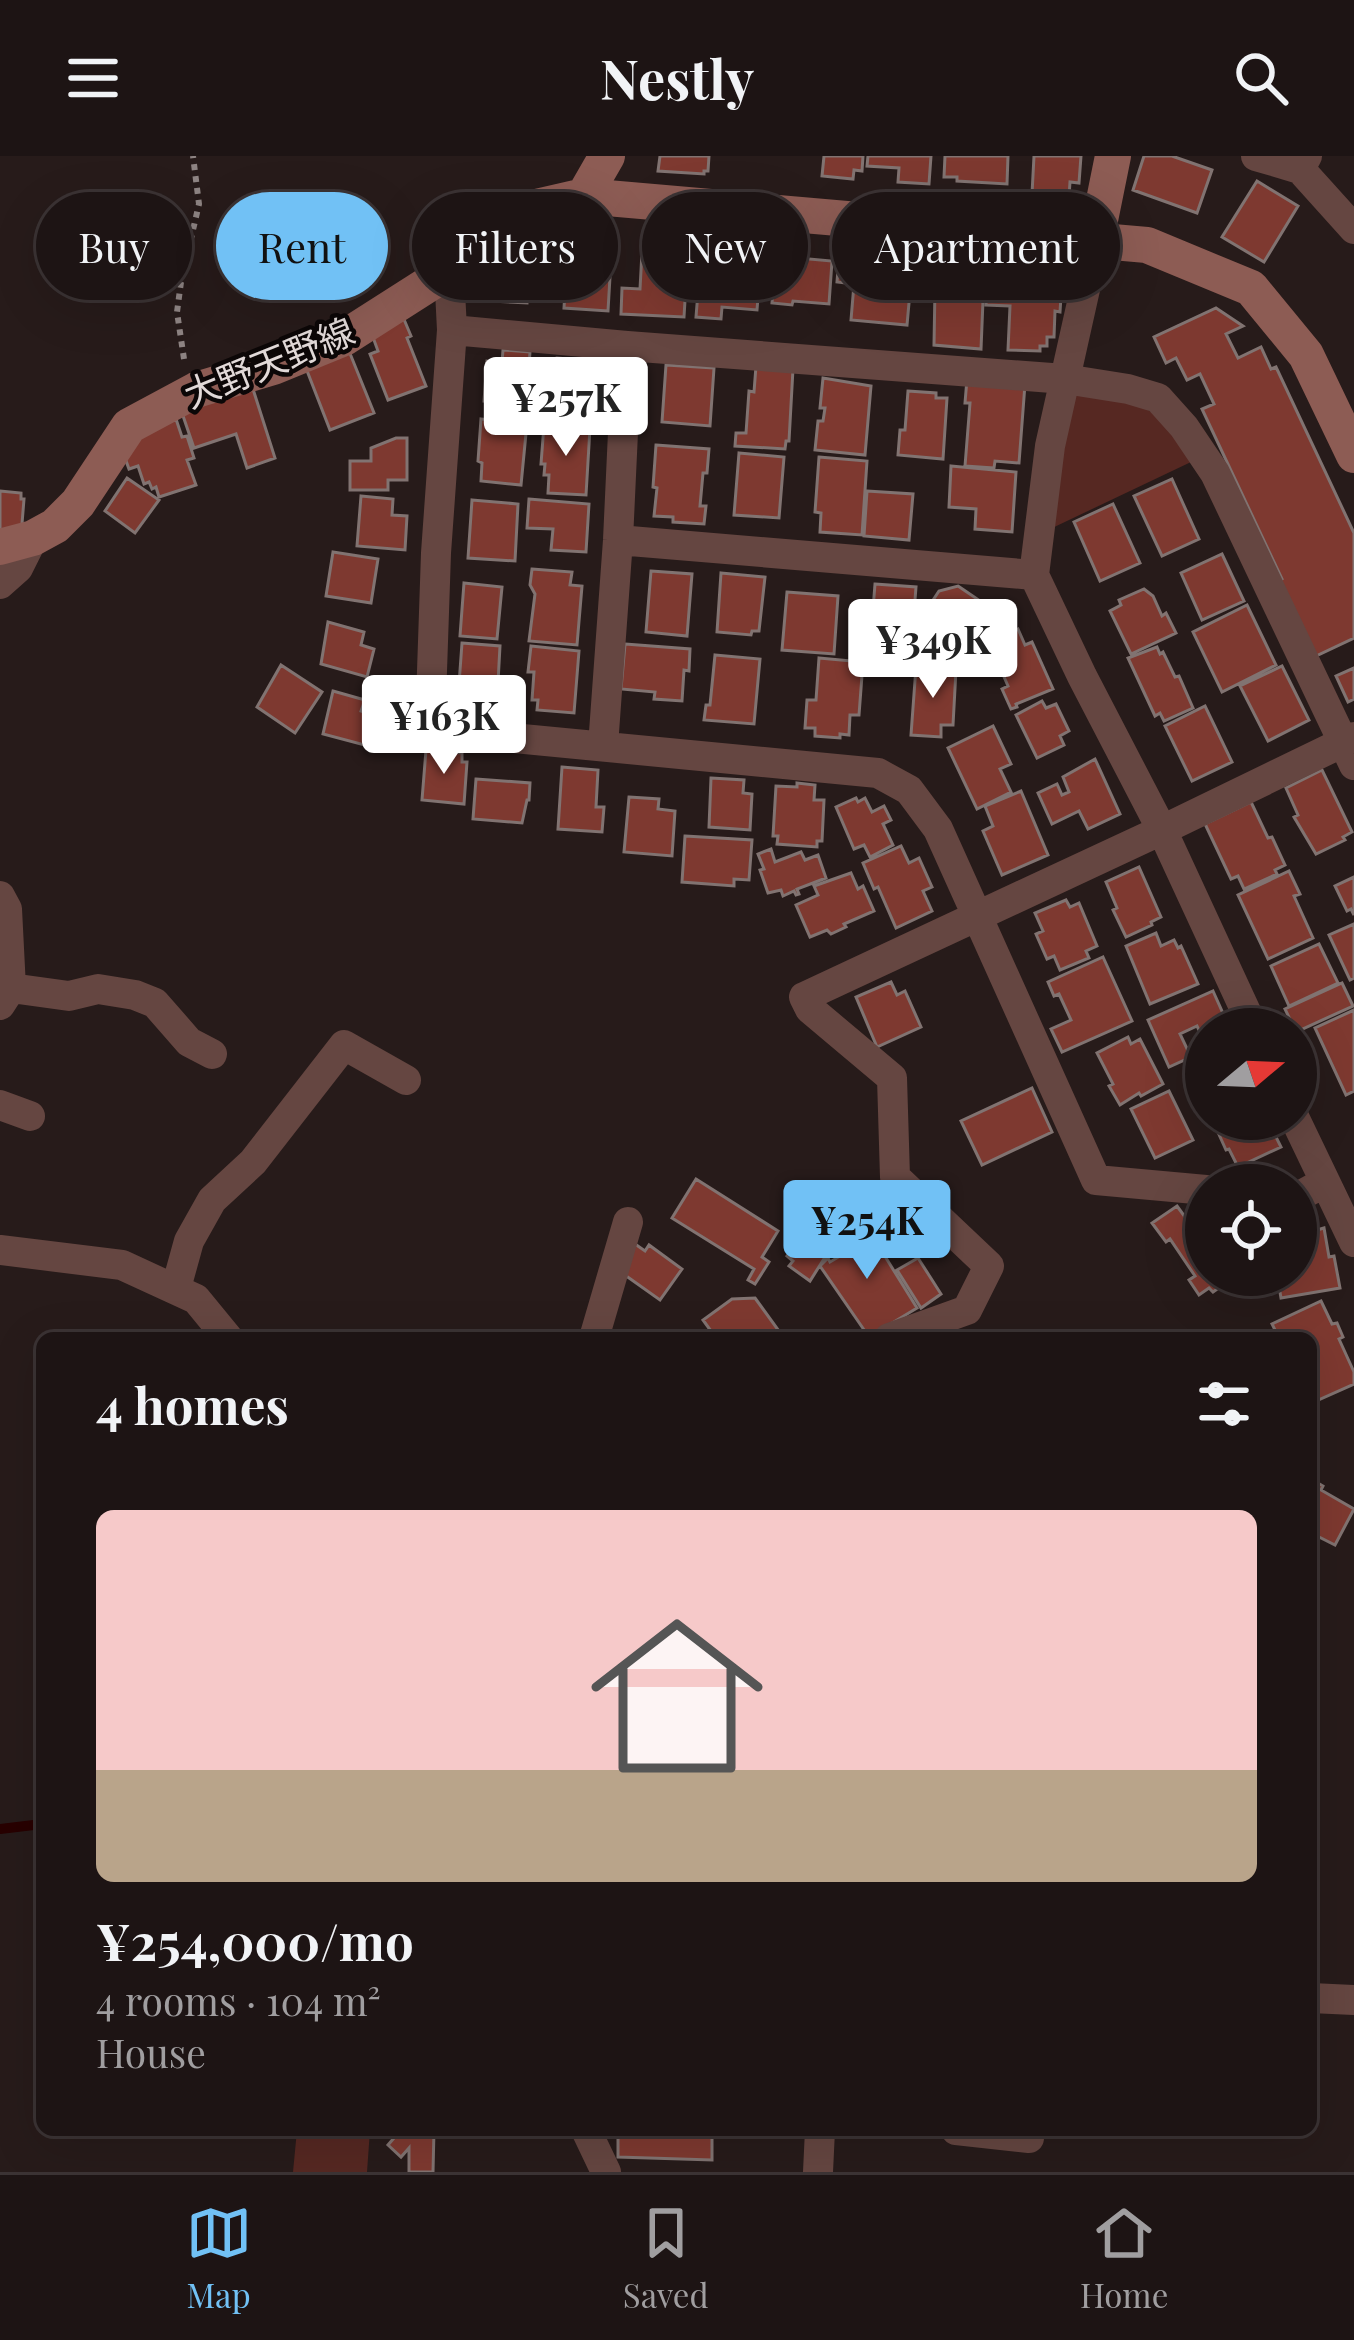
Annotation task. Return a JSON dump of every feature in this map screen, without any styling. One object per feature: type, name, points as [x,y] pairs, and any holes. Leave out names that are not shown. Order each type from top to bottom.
[{"type":"street","points":[[586,192],[607,156]]},
{"type":"street","points":[[1106,192],[1113,156]]},
{"type":"street","points":[[1256,156],[1304,162],[1354,229]]},
{"type":"street","name":"大野天野線","points":[[618,199],[832,217]]},
{"type":"street","name":"大野天野線","points":[[1120,242],[1147,244],[1251,288],[1306,356],[1354,455]]},
{"type":"street","name":"大野天野線","points":[[16,543],[55,526],[78,503],[129,426],[196,390],[273,367],[344,338],[412,295]]},
{"type":"street","points":[[450,300],[430,730],[878,773],[909,790],[938,830],[1096,1180],[1185,1188]]},
{"type":"street","points":[[1083,300],[1050,446],[1034,575],[1162,830],[1244,1008]]},
{"type":"street","points":[[452,330],[1065,379],[1158,398],[1215,473],[1350,748],[804,997],[810,1009],[892,1078],[895,1177],[989,1265],[967,1310],[906,1332]]},
{"type":"street","points":[[603,746],[627,346]]},
{"type":"street","points":[[618,540],[1034,575]]},
{"type":"street","points":[[0,584],[18,568],[16,543]]},
{"type":"street","points":[[0,896],[7,909],[5,996],[69,996],[98,989],[135,995],[155,1003],[189,1042],[212,1054]]},
{"type":"street","points":[[176,1288],[189,1241],[212,1199],[253,1162],[344,1045],[406,1081]]},
{"type":"street","points":[[1305,1140],[1354,1242]]},
{"type":"street","points":[[1317,1186],[1324,1182]]},
{"type":"street","points":[[595,1332],[628,1222]]},
{"type":"street","points":[[0,1250],[122,1265],[196,1299],[223,1332]]},
{"type":"street","points":[[1317,1998],[1354,2000]]},
{"type":"street","points":[[589,2136],[606,2172]]},
{"type":"street","points":[[818,2172],[820,2136]]},
{"type":"street","points":[[1011,2136],[1029,2138]]},
{"type":"path","points":[[193,156],[200,204],[177,311],[184,358],[196,390]]},
{"type":"shaded area","points":[[1087,387],[1117,391],[1169,423],[1191,462],[1048,530],[1066,402]]},
{"type":"shaded area","points":[[296,2136],[370,2136],[367,2172],[293,2172]]},
{"type":"building","points":[[660,156],[709,156],[708,171],[658,171]]},
{"type":"building","points":[[824,156],[863,156],[862,171],[854,170],[853,179],[822,176]]},
{"type":"building","points":[[868,156],[931,156],[929,184],[898,182],[899,168],[867,166]]},
{"type":"building","points":[[945,156],[1008,156],[1007,184],[944,177]]},
{"type":"building","points":[[1034,156],[1081,156],[1079,183],[1070,182],[1069,192],[1032,192]]},
{"type":"building","points":[[1144,156],[1172,156],[1212,170],[1197,213],[1133,190]]},
{"type":"building","points":[[1257,181],[1298,206],[1264,262],[1222,237]]},
{"type":"building","points":[[642,252],[642,300],[685,300],[684,317],[621,314],[622,288],[640,289]]},
{"type":"building","points":[[808,259],[832,261],[829,304],[772,303],[808,300]]},
{"type":"building","points":[[564,300],[609,300],[608,311],[564,308]]},
{"type":"building","points":[[697,300],[758,300],[757,310],[722,307],[721,319],[696,317]]},
{"type":"building","points":[[853,300],[909,300],[907,325],[851,320]]},
{"type":"building","points":[[935,300],[983,300],[981,349],[934,345]]},
{"type":"building","points":[[986,300],[1061,300],[1060,312],[1055,311],[1054,337],[1047,337],[1047,346],[1040,346],[1040,351],[1008,350],[1010,306],[986,305]]},
{"type":"building","points":[[1216,308],[1243,326],[1226,334],[1238,358],[1261,347],[1271,369],[1276,367],[1354,533],[1354,638],[1316,656],[1202,409],[1214,404],[1200,374],[1187,380],[1176,358],[1166,363],[1154,337]]},
{"type":"building","points":[[403,317],[426,386],[388,400],[370,354],[378,351],[370,329]]},
{"type":"building","points":[[503,350],[530,352],[526,404],[484,401],[487,361],[502,362]]},
{"type":"building","points":[[349,351],[374,413],[330,430],[304,363]]},
{"type":"building","points":[[557,358],[593,361],[588,420],[553,417]]},
{"type":"building","points":[[666,365],[714,368],[710,426],[662,422]]},
{"type":"building","points":[[756,366],[793,369],[785,449],[735,446],[736,433],[746,433]]},
{"type":"building","points":[[823,378],[871,386],[865,455],[815,450],[818,421],[823,421],[825,408],[820,408]]},
{"type":"building","points":[[967,379],[1025,384],[1019,463],[995,461],[994,468],[965,466]]},
{"type":"building","points":[[252,386],[275,458],[247,468],[236,434],[194,448],[181,410]]},
{"type":"building","points":[[908,391],[947,398],[943,459],[898,455]]},
{"type":"building","points":[[176,419],[194,458],[187,460],[196,485],[159,497],[156,487],[144,484],[138,466],[129,469],[121,447]]},
{"type":"building","points":[[481,419],[527,423],[521,485],[481,481]]},
{"type":"building","points":[[544,425],[590,428],[586,495],[548,493],[549,475],[544,475],[545,464],[541,464]]},
{"type":"building","points":[[407,438],[407,480],[388,480],[388,490],[350,490],[350,461],[371,461],[371,448]]},
{"type":"building","points":[[656,445],[709,449],[700,506],[706,506],[704,524],[654,516]]},
{"type":"building","points":[[739,453],[784,457],[779,518],[734,515]]},
{"type":"building","points":[[819,457],[867,461],[862,535],[820,532],[821,513],[815,512]]},
{"type":"building","points":[[951,466],[1016,472],[1012,532],[975,529],[976,509],[949,507]]},
{"type":"building","points":[[127,478],[159,500],[135,533],[105,511]]},
{"type":"building","points":[[1172,479],[1199,539],[1162,556],[1134,496]]},
{"type":"building","points":[[0,491],[21,493],[24,499],[21,536],[0,534]]},
{"type":"building","points":[[867,491],[913,494],[909,540],[864,536]]},
{"type":"building","points":[[361,496],[393,499],[392,515],[407,516],[405,550],[357,546]]},
{"type":"building","points":[[529,499],[589,504],[586,552],[551,550],[553,529],[527,528]]},
{"type":"building","points":[[472,500],[518,504],[515,561],[468,558]]},
{"type":"building","points":[[1113,504],[1140,563],[1100,581],[1074,522]]},
{"type":"building","points":[[333,552],[378,559],[371,603],[326,596]]},
{"type":"building","points":[[1222,554],[1244,601],[1202,620],[1181,573]]},
{"type":"building","points":[[532,569],[572,572],[570,585],[582,586],[577,645],[529,641],[535,594],[530,585]]},
{"type":"building","points":[[651,571],[692,574],[687,636],[646,632]]},
{"type":"building","points":[[721,573],[765,577],[759,631],[751,635],[717,632]]},
{"type":"building","points":[[464,583],[502,587],[497,639],[460,636]]},
{"type":"building","points":[[875,584],[916,587],[910,664],[869,660]]},
{"type":"building","points":[[958,586],[989,607],[983,615],[998,625],[966,672],[922,641],[931,628],[920,620],[939,591]]},
{"type":"building","points":[[1144,589],[1153,596],[1162,616],[1166,613],[1176,633],[1131,654],[1110,611],[1121,605],[1119,600]]},
{"type":"building","points":[[787,592],[838,596],[834,654],[782,650]]},
{"type":"building","points":[[1247,605],[1276,665],[1222,692],[1193,632]]},
{"type":"building","points":[[328,622],[364,632],[361,645],[374,649],[367,677],[321,664]]},
{"type":"building","points":[[1018,629],[1025,645],[1032,642],[1053,689],[1011,709],[1002,689],[1008,686],[991,647]]},
{"type":"building","points":[[462,643],[500,646],[497,701],[458,698]]},
{"type":"building","points":[[625,644],[690,649],[682,701],[654,699],[655,692],[621,689]]},
{"type":"building","points":[[531,646],[579,651],[574,713],[537,710],[538,700],[532,700],[534,672],[528,672]]},
{"type":"building","points":[[1157,647],[1175,677],[1179,676],[1193,708],[1164,721],[1160,713],[1155,716],[1128,658]]},
{"type":"building","points":[[715,655],[760,659],[754,724],[704,720]]},
{"type":"building","points":[[819,658],[863,662],[859,715],[850,715],[849,735],[840,734],[840,738],[815,736],[815,728],[805,728],[807,700],[816,700]]},
{"type":"building","points":[[281,665],[322,692],[295,733],[257,707]]},
{"type":"building","points":[[1282,666],[1309,720],[1268,741],[1240,686]]},
{"type":"building","points":[[916,667],[956,670],[953,725],[941,725],[941,737],[911,735]]},
{"type":"building","points":[[1354,668],[1354,699],[1348,702],[1336,676]]},
{"type":"building","points":[[333,691],[365,700],[361,711],[380,717],[372,747],[323,734]]},
{"type":"building","points":[[1042,701],[1046,708],[1056,704],[1069,731],[1060,736],[1064,745],[1037,758],[1016,715]]},
{"type":"building","points":[[1205,706],[1232,762],[1192,781],[1165,726]]},
{"type":"building","points":[[993,726],[1011,764],[1000,769],[1011,792],[977,809],[948,748]]},
{"type":"building","points":[[426,750],[462,753],[462,762],[467,762],[464,804],[422,800]]},
{"type":"building","points":[[1095,759],[1120,814],[1088,829],[1079,811],[1052,824],[1038,793],[1057,784],[1062,795],[1069,792],[1063,777]]},
{"type":"building","points":[[562,767],[598,770],[596,807],[604,807],[602,832],[558,829]]},
{"type":"building","points":[[1322,770],[1352,832],[1316,854],[1294,817],[1298,815],[1286,788]]},
{"type":"building","points":[[711,778],[744,780],[743,793],[752,794],[750,830],[709,827]]},
{"type":"building","points":[[476,779],[530,783],[522,823],[473,819]]},
{"type":"building","points":[[797,783],[815,785],[814,800],[824,800],[822,841],[817,841],[817,847],[777,844],[778,836],[773,836],[776,786],[797,787]]},
{"type":"building","points":[[1021,791],[1048,855],[1002,875],[983,831],[993,826],[985,806]]},
{"type":"building","points":[[629,797],[659,799],[658,809],[675,811],[672,856],[624,852]]},
{"type":"building","points":[[856,798],[858,802],[865,798],[872,812],[884,806],[891,820],[883,824],[893,845],[870,857],[864,845],[854,849],[836,807]]},
{"type":"building","points":[[1251,802],[1285,865],[1275,870],[1277,874],[1244,889],[1238,876],[1231,879],[1205,824]]},
{"type":"building","points":[[685,836],[752,840],[749,880],[734,879],[734,886],[682,882]]},
{"type":"building","points":[[901,846],[909,863],[919,858],[932,887],[923,891],[932,911],[896,928],[863,863]]},
{"type":"building","points":[[771,849],[775,862],[801,852],[805,860],[818,855],[826,878],[797,889],[796,895],[794,891],[783,896],[781,890],[768,893],[758,854]]},
{"type":"building","points":[[1139,867],[1161,917],[1126,937],[1106,882]]},
{"type":"building","points":[[1289,871],[1300,894],[1294,896],[1313,938],[1268,959],[1238,895]]},
{"type":"building","points":[[851,873],[874,911],[831,934],[827,930],[810,937],[796,905],[818,895],[814,886]]},
{"type":"building","points":[[1354,877],[1354,915],[1351,909],[1347,911],[1335,886]]},
{"type":"building","points":[[1066,900],[1070,907],[1079,903],[1097,946],[1086,951],[1089,958],[1060,970],[1054,956],[1047,959],[1036,934],[1043,931],[1035,913]]},
{"type":"building","points":[[1354,924],[1354,978],[1350,980],[1329,935]]},
{"type":"building","points":[[1156,933],[1161,946],[1174,940],[1181,946],[1198,984],[1150,1004],[1126,946]]},
{"type":"building","points":[[1319,944],[1338,983],[1289,1006],[1271,966]]},
{"type":"building","points":[[1103,957],[1132,1021],[1062,1052],[1051,1029],[1071,1020],[1048,982]]},
{"type":"building","points":[[891,982],[897,995],[905,991],[921,1027],[877,1047],[856,997]]},
{"type":"building","points":[[1342,983],[1353,1006],[1317,1022],[1317,1008],[1287,1008]]},
{"type":"building","points":[[1213,991],[1221,1008],[1185,1008],[1185,1032],[1180,1034],[1185,1060],[1169,1067],[1148,1020]]},
{"type":"building","points":[[1354,1010],[1354,1091],[1346,1095],[1317,1027]]},
{"type":"building","points":[[1128,1037],[1131,1044],[1140,1039],[1163,1084],[1120,1105],[1097,1053]]},
{"type":"building","points":[[1032,1088],[1052,1132],[982,1165],[961,1121]]},
{"type":"building","points":[[1169,1091],[1185,1124],[1185,1140],[1193,1140],[1155,1158],[1131,1109]]},
{"type":"building","points":[[1221,1140],[1278,1140],[1281,1147],[1244,1164],[1236,1164]]},
{"type":"building","points":[[696,1179],[778,1231],[762,1257],[769,1262],[755,1284],[748,1280],[754,1269],[672,1218]]},
{"type":"building","points":[[1177,1206],[1185,1217],[1185,1261],[1170,1239],[1166,1242],[1152,1223]]},
{"type":"building","points":[[848,1221],[864,1241],[873,1237],[917,1308],[877,1332],[866,1332],[820,1266],[842,1255],[834,1246],[841,1236],[838,1229]]},
{"type":"building","points":[[810,1223],[833,1240],[810,1281],[789,1266],[793,1261],[787,1256]]},
{"type":"building","points":[[1324,1228],[1340,1288],[1317,1292],[1317,1230]]},
{"type":"building","points":[[635,1244],[645,1251],[649,1245],[682,1269],[660,1300],[622,1273]]},
{"type":"building","points":[[918,1258],[941,1294],[921,1308],[897,1270]]},
{"type":"building","points":[[755,1298],[780,1332],[712,1332],[703,1320],[732,1299]]},
{"type":"building","points":[[1321,1301],[1343,1337],[1339,1339],[1354,1372],[1354,1384],[1317,1401],[1317,1332],[1276,1332],[1272,1324]]},
{"type":"building","points":[[1317,1482],[1323,1486],[1321,1490],[1354,1509],[1335,1545],[1319,1537],[1317,1542]]},
{"type":"building","points":[[396,2136],[434,2136],[433,2172],[409,2172],[409,2148],[401,2157],[388,2145]]},
{"type":"building","points":[[618,2136],[712,2136],[712,2160],[618,2157]]},
{"type":"waterway","points":[[0,1829],[36,1825]]}]
